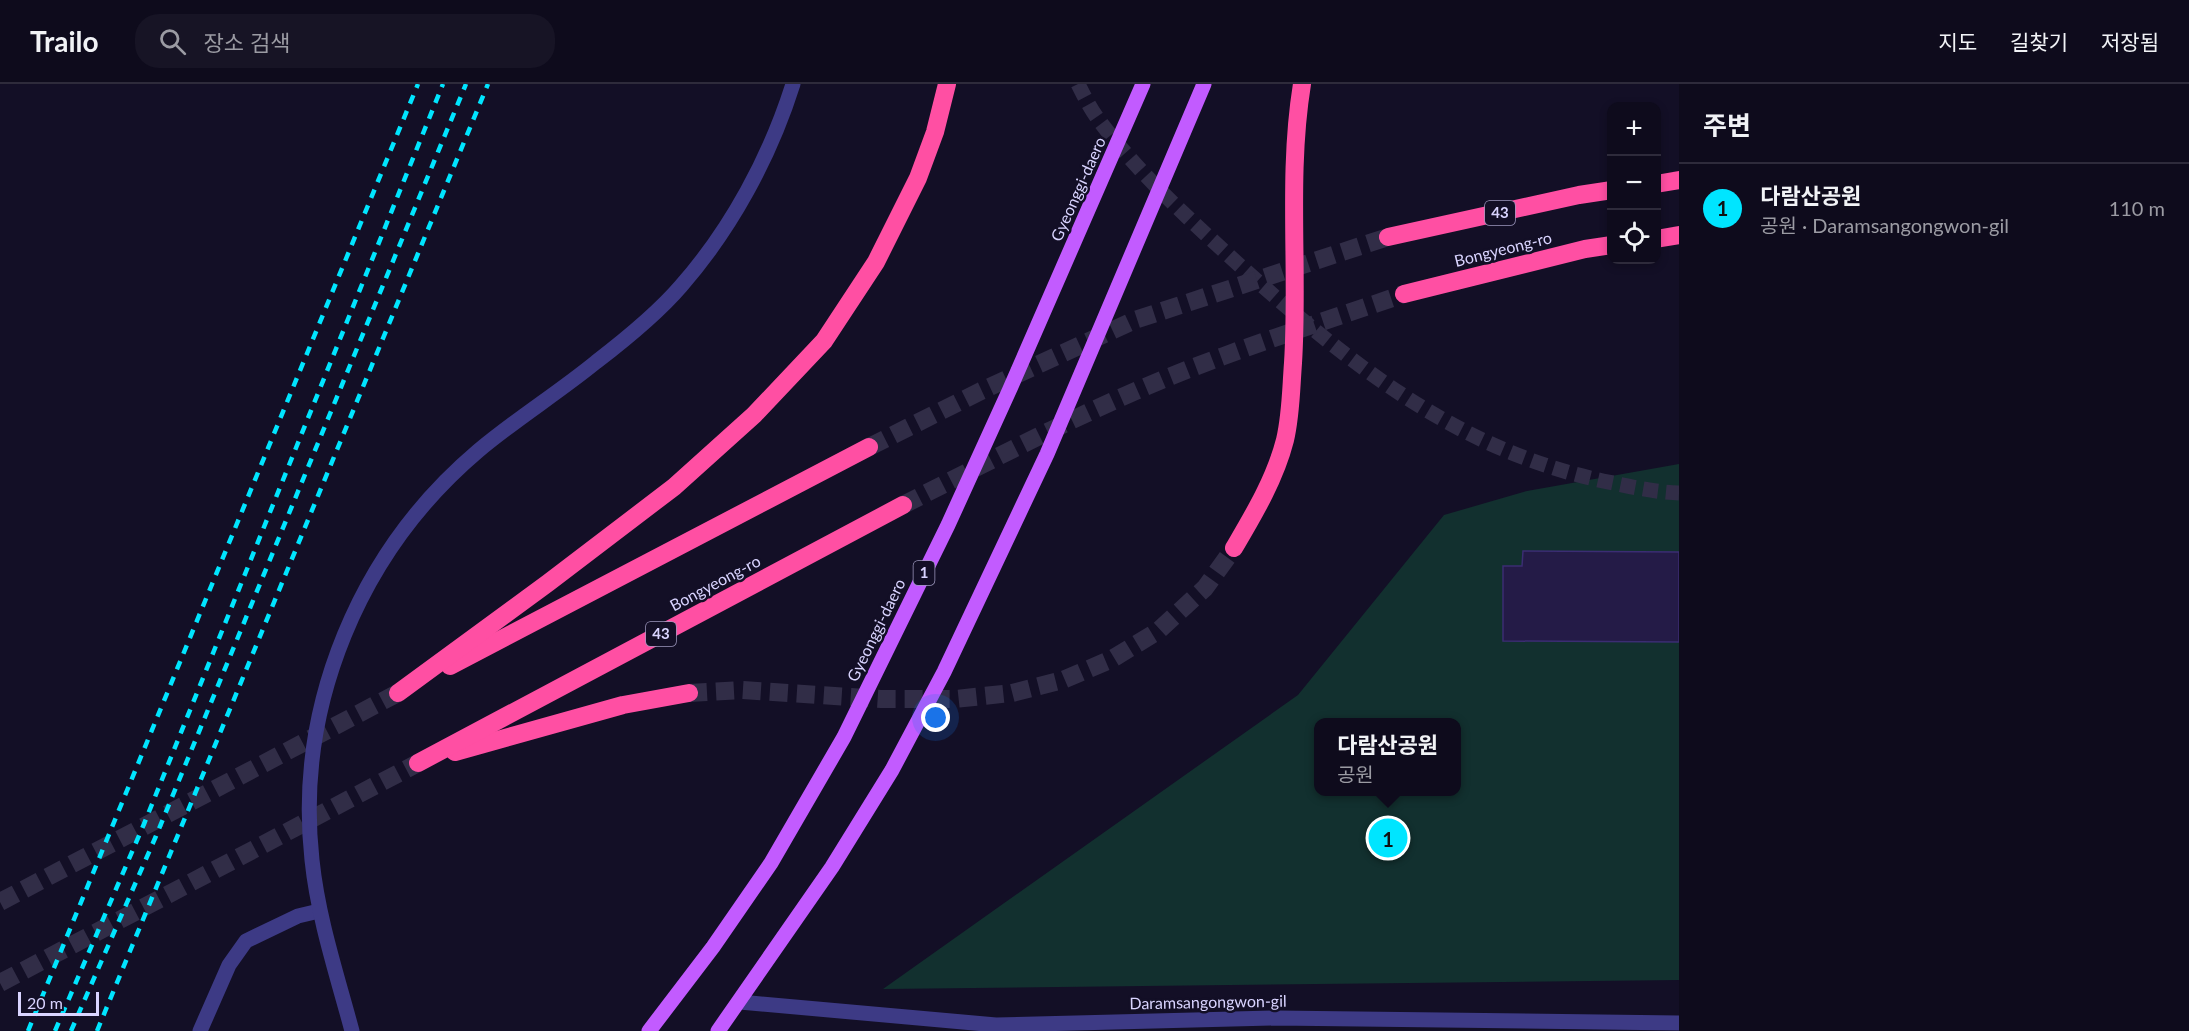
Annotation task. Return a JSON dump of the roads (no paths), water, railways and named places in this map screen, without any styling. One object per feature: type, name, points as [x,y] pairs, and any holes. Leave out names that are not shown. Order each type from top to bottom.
[{"type":"highway","points":[[869,447],[398,693],[674,487],[754,415],[824,341],[876,262],[918,178],[947,84]]},
{"type":"highway","points":[[1234,548],[1262,499],[1284,442],[1290,407],[1295,334],[1293,176],[1302,84]]},
{"type":"highway","points":[[1661,183],[1679,180]]},
{"type":"highway","name":"43","points":[[1388,237],[1607,191]]},
{"type":"highway","points":[[1661,237],[1679,235]]},
{"type":"highway","name":"Bongyeong-ro","points":[[1404,294],[1585,249],[1607,246]]},
{"type":"highway","name":"Bongyeong-ro","points":[[689,693],[623,705],[418,763],[903,505]]},
{"type":"main road","name":"Gyeonggi-daero","points":[[649,1031],[713,947],[771,863],[844,737],[948,525],[1143,84]]},
{"type":"main road","points":[[718,1031],[844,848],[892,770],[944,672],[1047,454],[1204,84]]},
{"type":"street","points":[[352,1031],[319,910],[311,859],[309,813],[311,755],[325,688],[342,639],[378,565],[426,500],[477,452],[595,363],[640,326],[681,287],[726,226],[762,163],[794,84]]},
{"type":"street","points":[[200,1031],[229,965],[246,941],[298,916],[319,910]]},
{"type":"street","name":"Daramsangongwon-gil","points":[[740,1002],[996,1025],[1276,1018],[1482,1025],[1679,1023]]},
{"type":"tunnel","points":[[1078,84],[1095,115],[1113,139],[1182,212],[1320,334],[1362,367],[1406,397],[1451,424],[1549,467],[1622,485],[1679,493]]},
{"type":"tunnel","points":[[869,447],[981,391],[1135,320],[1388,237]]},
{"type":"tunnel","points":[[903,505],[1135,391],[1256,344],[1404,294]]},
{"type":"tunnel","points":[[689,693],[742,690],[881,699],[955,699],[1012,693],[1063,680],[1112,659],[1158,631],[1205,588],[1234,548]]},
{"type":"tunnel","points":[[0,902],[398,693]]},
{"type":"tunnel","points":[[0,983],[418,763]]},
{"type":"railway","points":[[28,1031],[418,84]]},
{"type":"railway","points":[[55,1031],[144,824],[443,84]]},
{"type":"railway","points":[[71,1031],[156,836],[466,84]]},
{"type":"railway","points":[[97,1031],[488,84]]},
{"type":"place","name":"다람산공원","points":[[1388,838]]}]
